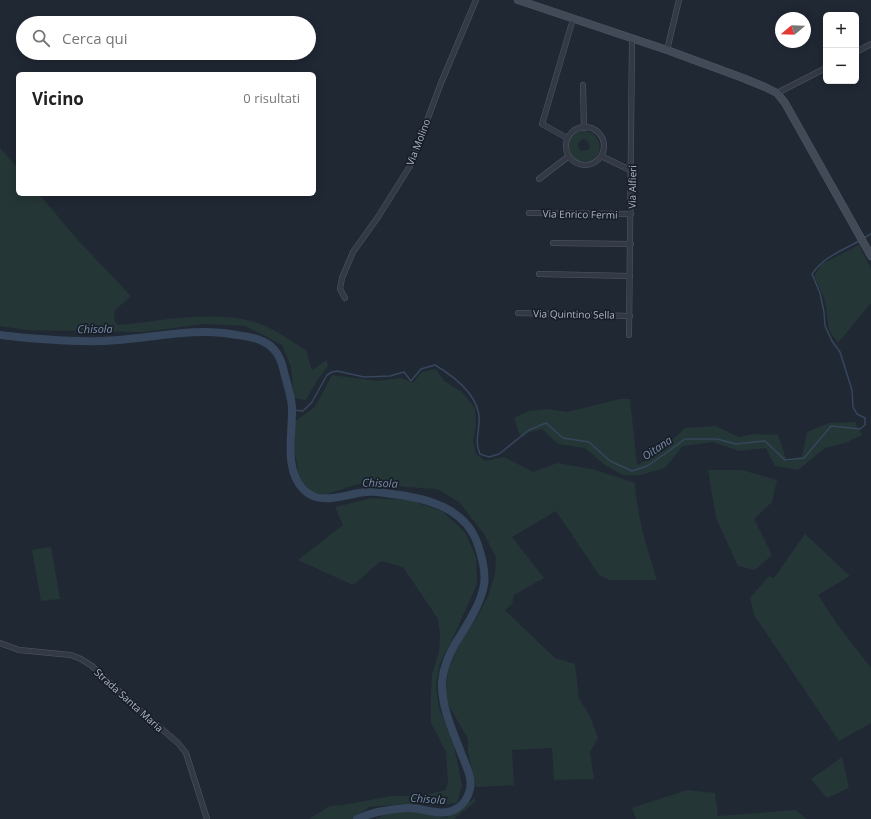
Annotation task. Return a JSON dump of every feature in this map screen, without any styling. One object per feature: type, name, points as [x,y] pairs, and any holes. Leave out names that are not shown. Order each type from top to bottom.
[{"type":"street","name":"Via Molino","points":[[345,298],[340,289],[342,278],[353,252],[378,217],[410,166],[441,83],[476,0]]},
{"type":"street","points":[[518,0],[667,50],[765,86],[777,93],[871,256]]},
{"type":"street","points":[[667,50],[679,0]]},
{"type":"street","points":[[567,138],[542,124],[573,19]]},
{"type":"street","name":"Via Alfieri","points":[[629,335],[632,171],[632,39]]},
{"type":"street","points":[[859,50],[871,44]]},
{"type":"street","points":[[777,93],[823,70]]},
{"type":"street","points":[[583,85],[584,128]]},
{"type":"street","points":[[584,128],[593,129],[598,132],[604,143],[604,150],[601,156],[598,160],[588,165],[577,163],[568,156],[566,146],[567,138],[574,130],[584,128]]},
{"type":"street","points":[[539,179],[568,156]]},
{"type":"street","points":[[601,156],[632,171]]},
{"type":"street","name":"Via Enrico Fermi","points":[[529,213],[631,214]]},
{"type":"street","points":[[553,243],[631,244]]},
{"type":"street","points":[[539,274],[630,276]]},
{"type":"street","name":"Via Quintino Sella","points":[[518,313],[630,316]]},
{"type":"street","name":"Strada Santa Maria","points":[[0,643],[19,650],[71,655],[92,666],[178,743],[186,753],[207,819]]},
{"type":"shaded area","points":[[581,131],[588,131],[597,138],[600,148],[595,158],[582,162],[576,160],[572,156],[569,145],[574,134]],"holes":[[[585,139],[589,143],[590,147],[588,150],[582,151],[579,149],[578,144],[581,140]]]},
{"type":"shaded area","points":[[0,148],[16,166],[16,196],[41,196],[77,239],[130,295],[129,298],[115,310],[114,320],[118,325],[210,316],[247,320],[268,327],[306,350],[312,370],[327,360],[328,366],[318,379],[306,400],[294,398],[291,367],[282,345],[245,326],[204,324],[143,332],[26,330],[0,326]]},
{"type":"shaded area","points":[[859,245],[871,269],[871,303],[838,343],[829,330],[825,300],[814,276],[822,264]]},
{"type":"shaded area","points":[[436,369],[444,381],[462,392],[475,408],[476,426],[473,441],[476,454],[485,461],[504,457],[533,472],[557,463],[592,469],[635,483],[640,520],[657,580],[610,580],[599,575],[556,511],[512,537],[544,578],[514,595],[512,604],[505,610],[555,658],[575,664],[579,699],[589,714],[598,738],[590,752],[594,779],[554,780],[552,748],[512,750],[514,785],[476,787],[468,752],[468,739],[448,704],[445,693],[449,668],[463,636],[477,617],[488,596],[495,574],[496,557],[484,534],[459,502],[437,489],[406,487],[374,481],[355,485],[327,494],[312,493],[299,478],[295,453],[295,421],[315,407],[332,375],[377,381],[401,378],[413,383],[422,372]]},
{"type":"shaded area","points":[[620,399],[630,399],[637,465],[655,456],[685,428],[715,426],[739,437],[754,434],[778,435],[787,462],[802,456],[807,432],[829,423],[855,422],[862,435],[845,443],[825,448],[798,470],[775,466],[766,448],[739,451],[713,442],[683,446],[665,468],[640,475],[623,475],[605,465],[585,448],[558,444],[542,429],[527,433],[523,437],[519,433],[514,418],[529,411],[547,409],[567,412]]},
{"type":"shaded area","points":[[708,470],[742,470],[777,480],[772,502],[754,519],[772,555],[755,570],[738,566],[716,518]]},
{"type":"shaded area","points":[[372,498],[409,500],[442,511],[465,532],[476,557],[477,584],[440,663],[436,685],[439,708],[453,741],[462,785],[457,803],[431,805],[404,804],[369,807],[353,819],[309,819],[330,806],[391,796],[422,796],[446,790],[448,781],[446,752],[431,723],[432,675],[439,652],[440,634],[438,619],[403,567],[381,561],[353,585],[298,560],[343,525],[335,507]]},
{"type":"shaded area","points":[[805,534],[850,576],[818,595],[837,624],[871,668],[871,723],[839,741],[754,615],[750,598],[769,576],[774,578]]},
{"type":"shaded area","points":[[51,547],[60,599],[41,601],[32,550]]},
{"type":"shaded area","points":[[842,757],[849,788],[827,798],[811,779]]},
{"type":"shaded area","points":[[687,790],[715,793],[718,816],[795,810],[807,819],[636,819],[632,808]]},
{"type":"shaded area","points":[[475,798],[475,802],[454,819],[375,819],[386,814],[410,811],[445,818],[458,811]]},
{"type":"waterway","name":"Oitana","points":[[864,238],[871,234]]},
{"type":"waterway","name":"Oitana","points":[[292,410],[303,411],[312,402],[327,375],[332,372],[337,371],[364,377],[390,376],[404,372],[411,381],[421,369],[435,365],[451,375],[472,397],[479,414],[477,439],[478,450],[480,454],[489,457],[499,454],[529,430],[546,423],[563,438],[589,442],[610,461],[632,471],[647,466],[685,439],[717,439],[736,444],[765,441],[785,460],[804,458],[831,426],[860,429],[865,425],[865,418],[857,414],[853,407],[852,390],[840,352],[832,341],[825,326],[820,293],[812,274],[827,259],[859,241]]},
{"type":"waterway","name":"Chisola","points":[[0,335],[50,340],[88,341],[118,340],[203,332],[243,336],[267,343],[271,346],[279,358],[290,394],[292,407],[291,462],[297,482],[304,490],[318,498],[334,498],[373,492],[419,498],[444,507],[455,514],[472,532],[478,545],[482,560],[484,585],[480,600],[448,658],[443,672],[442,682],[445,709],[469,775],[471,784],[468,795],[461,805],[450,812],[401,808],[375,813],[357,819]]}]
